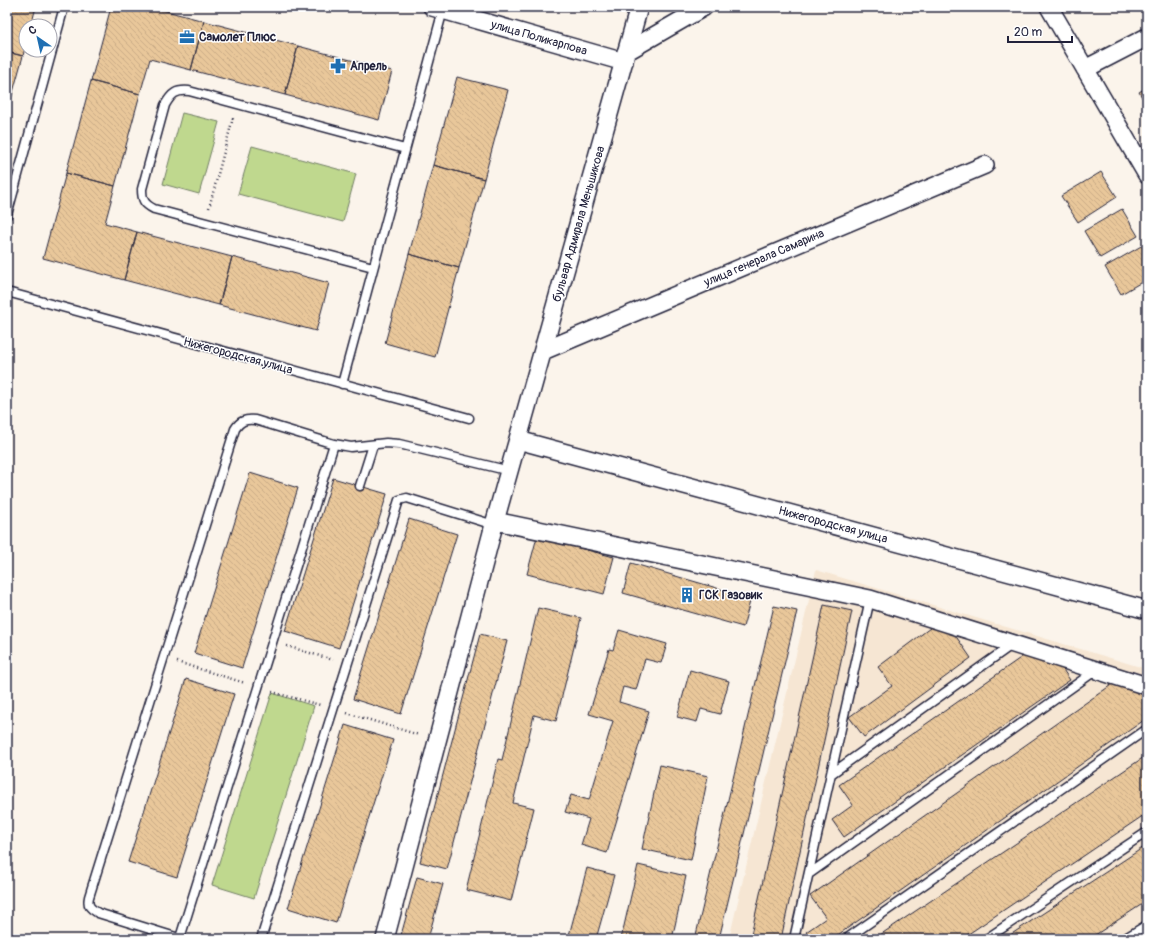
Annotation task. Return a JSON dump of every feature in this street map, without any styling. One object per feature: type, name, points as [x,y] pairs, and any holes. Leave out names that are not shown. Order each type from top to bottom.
[{"type":"street","name":"бульвар Адмирала Меньшикова","points":[[385,939],[495,523],[639,7]]},
{"type":"street","points":[[625,57],[704,7]]},
{"type":"street","points":[[1049,7],[1147,176]]},
{"type":"street","name":"улица Поликарпова","points":[[438,9],[625,57]]},
{"type":"street","points":[[1085,69],[1147,37]]},
{"type":"street","name":"улица генерала Самарина","points":[[543,351],[985,165]]},
{"type":"street","name":"Нижегородская улица","points":[[518,440],[1147,610]]},
{"type":"street","points":[[495,523],[870,599],[1147,686]]},
{"type":"lane","points":[[7,215],[64,7]]},
{"type":"lane","points":[[342,384],[406,149],[438,9]]},
{"type":"lane","points":[[373,267],[154,209],[146,205],[142,198],[142,189],[165,105],[170,96],[180,90],[189,91],[406,149]]},
{"type":"lane","name":"Нижегородская улица","points":[[7,292],[469,418]]},
{"type":"lane","points":[[334,444],[181,939],[98,913],[90,909],[88,897],[235,429],[239,423],[247,419],[255,420],[334,444],[351,447],[386,443],[399,444],[510,471]]},
{"type":"lane","points":[[360,486],[373,445]]},
{"type":"lane","points":[[261,939],[399,500],[407,498],[495,523]]},
{"type":"lane","points":[[794,939],[870,599]]},
{"type":"lane","points":[[831,774],[1013,644]]},
{"type":"lane","points":[[809,874],[1096,670]]},
{"type":"lane","points":[[846,939],[1147,729]]},
{"type":"lane","points":[[986,939],[1147,832]]},
{"type":"lane","points":[[1124,939],[1147,925]]},
{"type":"path","points":[[205,222],[237,104]]},
{"type":"path","points":[[273,642],[347,664]]},
{"type":"path","points":[[163,658],[258,688],[333,708],[437,741]]},
{"type":"shaded area","points":[[816,570],[1147,669],[1147,939],[729,939]]},
{"type":"green space","points":[[182,113],[219,122],[199,194],[163,184]]},
{"type":"green space","points":[[252,146],[356,174],[343,222],[238,194]]},
{"type":"green space","points":[[272,693],[314,706],[254,898],[212,885]]},
{"type":"building","points":[[7,7],[36,7],[33,18],[18,18],[18,55],[7,52]]},
{"type":"building","points":[[111,7],[151,7],[204,21],[191,70],[150,59],[140,94],[91,81]]},
{"type":"building","points":[[204,21],[298,46],[285,95],[191,70]]},
{"type":"building","points":[[298,46],[392,71],[379,120],[285,95]]},
{"type":"building","points":[[7,52],[18,55],[18,58],[22,58],[7,114]]},
{"type":"building","points":[[457,77],[508,90],[484,179],[433,165]]},
{"type":"building","points":[[91,81],[140,94],[115,186],[66,173]]},
{"type":"building","points":[[1147,87],[1147,106],[1139,92]]},
{"type":"building","points":[[433,165],[484,179],[459,268],[409,254]]},
{"type":"building","points":[[1101,172],[1117,197],[1078,222],[1061,196]]},
{"type":"building","points":[[66,173],[115,186],[105,223],[137,232],[124,280],[43,258]]},
{"type":"building","points":[[1122,209],[1138,236],[1100,258],[1084,231]]},
{"type":"building","points":[[137,232],[232,257],[219,305],[124,280]]},
{"type":"building","points":[[1143,245],[1147,252],[1147,279],[1121,294],[1105,267]]},
{"type":"building","points":[[409,254],[459,268],[435,357],[385,343]]},
{"type":"building","points":[[232,257],[329,283],[316,331],[219,305]]},
{"type":"building","points":[[250,473],[298,488],[242,668],[194,653]]},
{"type":"building","points":[[333,478],[387,494],[339,648],[285,631]]},
{"type":"building","points":[[409,519],[457,534],[401,714],[353,699]]},
{"type":"building","points":[[537,537],[614,557],[604,594],[527,574]]},
{"type":"building","name":"ГСК Газовик","points":[[631,563],[751,598],[743,627],[623,593]]},
{"type":"building","points":[[824,605],[852,611],[781,939],[750,939]]},
{"type":"building","points":[[774,606],[797,611],[719,939],[695,939]]},
{"type":"building","points":[[538,608],[581,618],[556,721],[534,715],[513,803],[534,808],[511,901],[466,890],[498,759],[502,760]]},
{"type":"building","points":[[934,625],[955,635],[971,658],[864,737],[849,717],[892,686],[878,667]]},
{"type":"building","points":[[619,630],[667,644],[661,663],[645,659],[636,690],[623,687],[619,702],[649,711],[607,853],[581,845],[589,819],[565,812],[571,795],[589,800],[613,721],[589,714],[609,649],[613,650]]},
{"type":"building","points":[[480,634],[507,641],[447,869],[420,862]]},
{"type":"building","points":[[1026,654],[1057,661],[1070,680],[844,837],[832,820],[853,805],[839,785]]},
{"type":"building","points":[[690,670],[729,681],[720,714],[701,709],[697,722],[677,717]]},
{"type":"building","points":[[186,679],[234,694],[177,877],[128,862]]},
{"type":"building","points":[[1114,683],[1147,694],[1147,718],[832,939],[811,939],[806,932],[826,918],[810,896]]},
{"type":"building","points":[[345,725],[393,740],[336,923],[288,908]]},
{"type":"building","points":[[1147,755],[1147,813],[961,939],[874,939]]},
{"type":"building","points":[[660,765],[708,776],[691,860],[642,849]]},
{"type":"building","points":[[1147,845],[1147,901],[1089,939],[1004,939]]},
{"type":"building","points":[[638,865],[686,876],[672,939],[621,939]]},
{"type":"building","points":[[587,868],[614,875],[596,939],[568,939]]},
{"type":"building","points":[[417,877],[443,884],[428,939],[400,939]]},
{"type":"place","name":"Самолет Плюс","points":[[187,37]]},
{"type":"place","name":"Апрель","points":[[338,66]]},
{"type":"place","name":"ГСК Газовик","points":[[687,595]]}]
